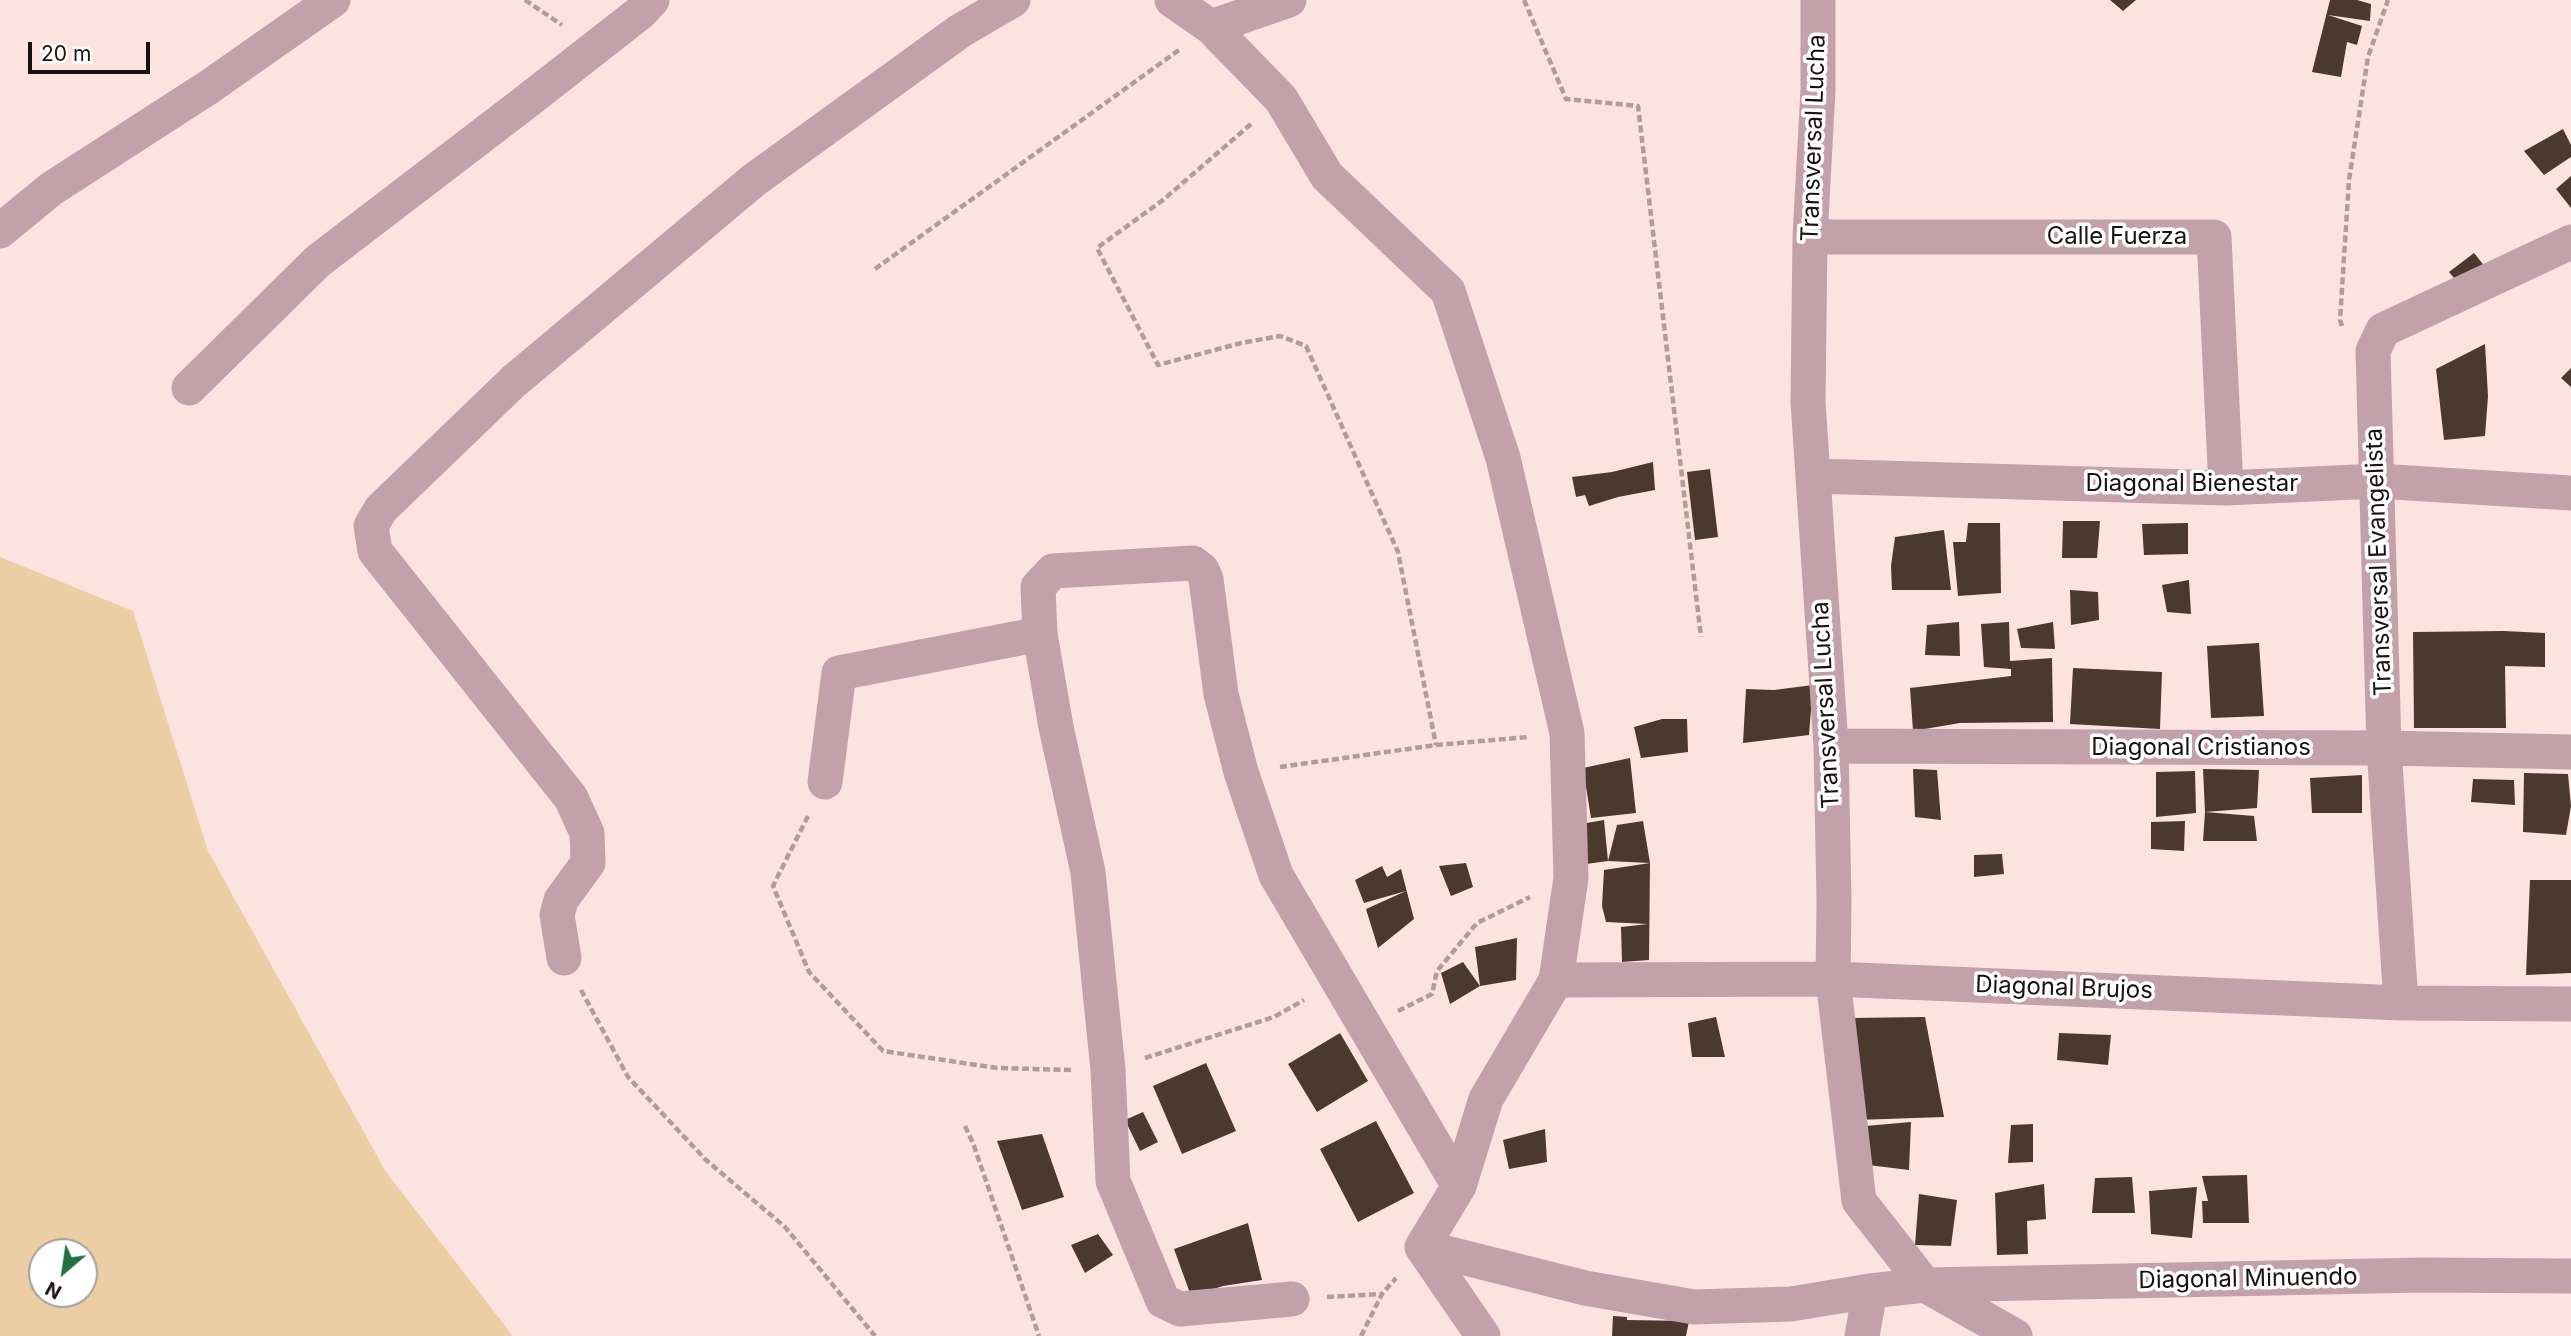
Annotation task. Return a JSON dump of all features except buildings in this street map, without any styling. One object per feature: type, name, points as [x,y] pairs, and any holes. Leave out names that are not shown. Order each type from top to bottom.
[{"type":"street","points":[[0,231],[51,189],[209,87],[333,0]]},
{"type":"street","points":[[189,388],[318,261],[522,105],[641,12],[652,0]]},
{"type":"street","points":[[1172,0],[1211,27],[1281,99],[1327,176],[1448,290],[1503,458],[1567,733],[1571,878],[1556,980],[1486,1099],[1459,1186],[1422,1247]]},
{"type":"street","points":[[1211,27],[1289,0]]},
{"type":"street","name":"Transversal Lucha","points":[[1818,0],[1818,90],[1810,237],[1808,402],[1831,746],[1835,901],[1833,979],[1859,1201],[1925,1285]]},
{"type":"street","points":[[564,958],[557,915],[561,900],[588,863],[587,833],[571,798],[375,551],[371,526],[381,509],[514,382],[754,180],[1003,2]]},
{"type":"street","name":"Calle Fuerza","points":[[1810,237],[2214,237],[2226,488]]},
{"type":"street","points":[[2373,351],[2383,330],[2571,242]]},
{"type":"street","name":"Transversal Evangelista","points":[[2373,351],[2384,748],[2401,1003]]},
{"type":"street","name":"Diagonal Bienestar","points":[[1813,476],[2226,488],[2377,481],[2571,493]]},
{"type":"street","points":[[1292,1299],[1180,1309],[1163,1301],[1113,1181],[1108,1070],[1088,872],[1056,727],[1040,634],[1038,587],[1053,570],[1193,563],[1202,570],[1206,579],[1221,694],[1241,772],[1276,875],[1459,1186]]},
{"type":"street","points":[[825,782],[839,673],[1040,634]]},
{"type":"street","name":"Diagonal Cristianos","points":[[1831,746],[2384,748],[2571,752]]},
{"type":"street","name":"Diagonal Brujos","points":[[1556,980],[1833,979],[2401,1003],[2571,1004]]},
{"type":"street","points":[[1422,1247],[1585,1288],[1694,1307],[1791,1304],[1925,1285],[2015,1336]]},
{"type":"street","points":[[1422,1247],[1483,1336]]},
{"type":"street","name":"Diagonal Minuendo","points":[[1925,1285],[2408,1276],[2571,1276]]},
{"type":"street","points":[[1862,1336],[1870,1291]]},
{"type":"path","points":[[1524,0],[1566,99],[1638,106],[1702,636]]},
{"type":"path","points":[[2373,351],[2351,350],[2340,320],[2349,180],[2368,57],[2388,0]]},
{"type":"path","points":[[875,269],[1211,27]]},
{"type":"path","points":[[1281,99],[1163,200],[1097,248],[1158,365],[1241,343],[1280,336],[1306,346],[1398,552],[1436,745]]},
{"type":"path","points":[[1241,772],[1436,745],[1567,733]]},
{"type":"path","points":[[825,782],[772,886],[809,972],[883,1051]]},
{"type":"path","points":[[1366,1027],[1432,994],[1437,971],[1476,923],[1571,878]]},
{"type":"path","points":[[564,958],[628,1077],[706,1160],[785,1227],[874,1336]]},
{"type":"path","points":[[965,1126],[1039,1336]]},
{"type":"path","points":[[1292,1299],[1382,1294],[1361,1336]]},
{"type":"shaded area","points":[[0,557],[133,611],[208,851],[386,1172],[513,1336],[0,1336]]}]
